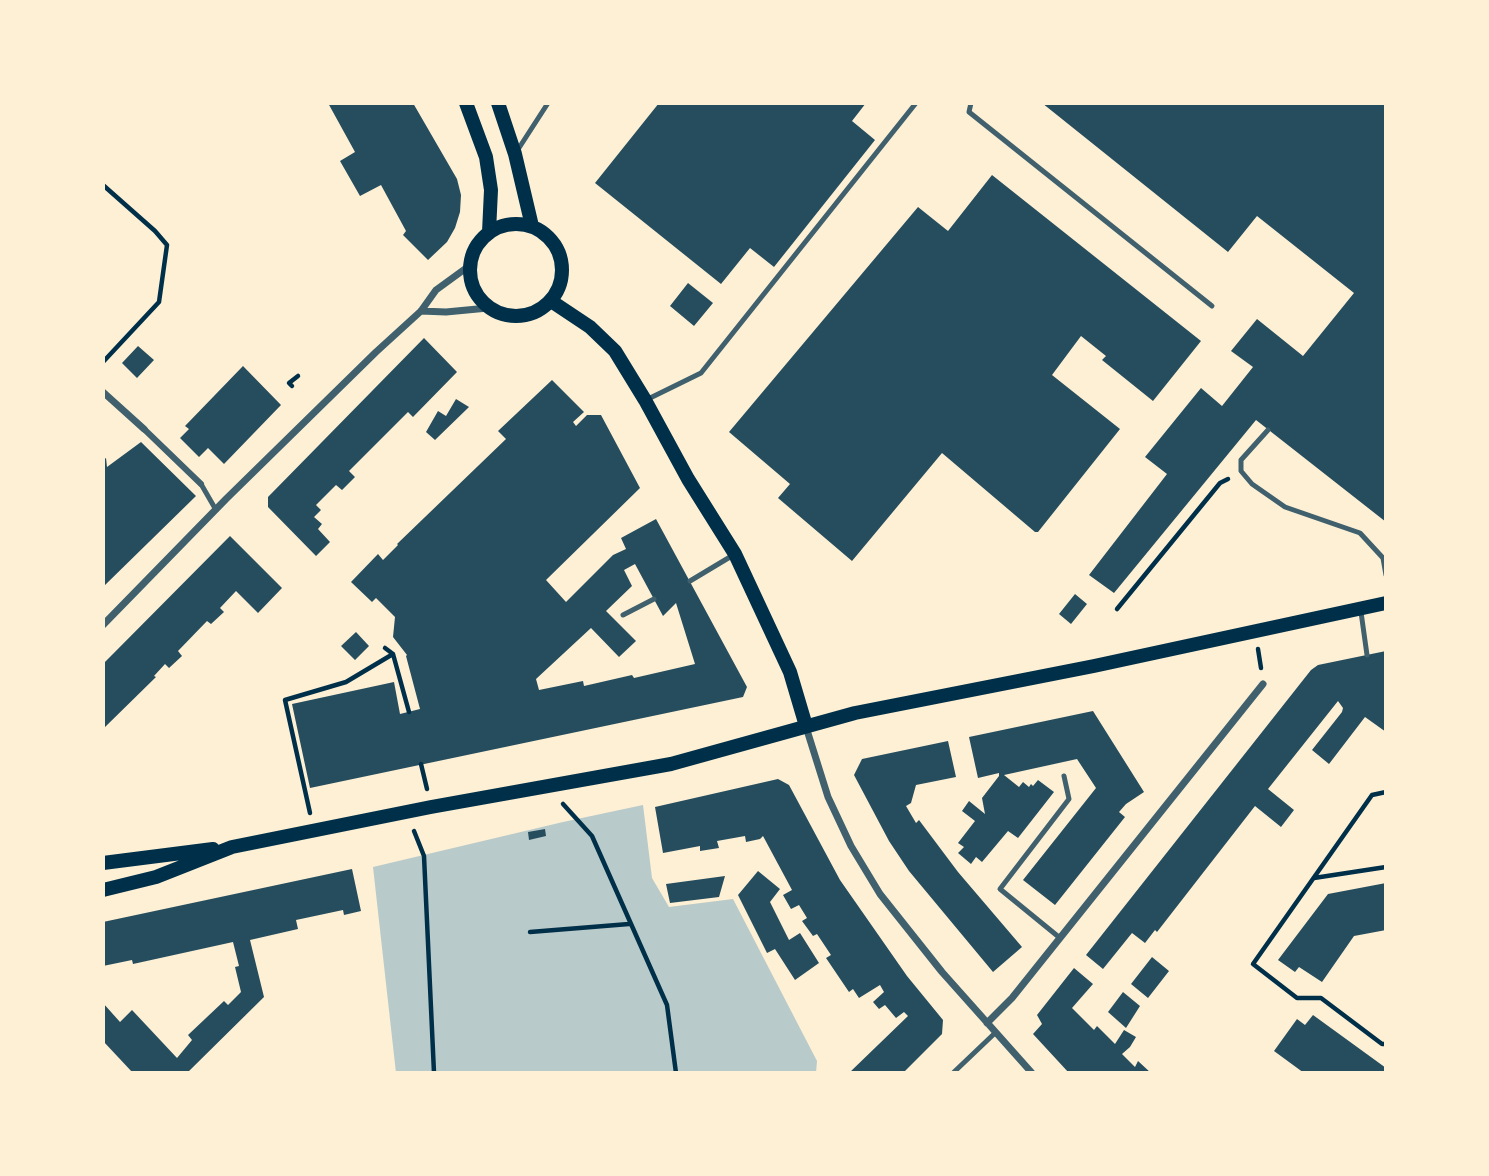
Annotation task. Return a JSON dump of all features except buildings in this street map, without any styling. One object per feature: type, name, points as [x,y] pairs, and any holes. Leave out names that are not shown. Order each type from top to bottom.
[{"type":"main road","points":[[466,103],[486,157],[491,190],[489,232]]},
{"type":"main road","points":[[498,103],[515,154],[532,226]]},
{"type":"main road","points":[[510,224],[532,226],[546,234],[554,243],[561,257],[561,280],[551,301],[535,313],[526,316],[501,315],[488,308],[473,289],[469,266],[472,252],[489,232],[510,224]]},
{"type":"main road","points":[[551,301],[590,327],[615,351],[645,400],[688,479],[735,554],[790,672],[806,726]]},
{"type":"main road","points":[[103,863],[232,847],[671,764],[855,713],[1386,603]]},
{"type":"main road","points":[[103,890],[156,877],[232,847]]},
{"type":"street","points":[[103,625],[376,352],[421,311],[436,290],[469,266]]},
{"type":"street","points":[[421,311],[446,312],[488,308]]},
{"type":"street","points":[[103,392],[201,484]]},
{"type":"street","points":[[987,1023],[1012,998],[1263,684]]},
{"type":"street","points":[[806,726],[828,797],[851,846],[880,894],[942,972],[1032,1073]]},
{"type":"lane","points":[[515,154],[548,103]]},
{"type":"lane","points":[[645,400],[701,373],[916,103]]},
{"type":"lane","points":[[971,103],[969,112],[1212,306]]},
{"type":"lane","points":[[1268,430],[1241,460],[1241,471],[1252,484],[1285,507],[1360,533],[1383,558],[1386,575]]},
{"type":"lane","points":[[201,484],[216,510]]},
{"type":"lane","points":[[690,581],[735,554]]},
{"type":"lane","points":[[623,615],[654,599]]},
{"type":"lane","points":[[1360,608],[1367,655]]},
{"type":"lane","points":[[1060,938],[1000,889],[1069,799],[1064,776]]},
{"type":"lane","points":[[953,1073],[995,1033]]},
{"type":"path","points":[[103,185],[167,245],[159,302],[103,362]]},
{"type":"path","points":[[293,387],[289,383],[298,376]]},
{"type":"path","points":[[1117,609],[1220,484],[1241,471]]},
{"type":"path","points":[[1255,631],[1263,684]]},
{"type":"path","points":[[385,648],[393,654],[409,712]]},
{"type":"path","points":[[314,830],[285,699],[346,682],[393,654]]},
{"type":"path","points":[[547,787],[592,836],[667,1005],[676,1073]]},
{"type":"path","points":[[1386,792],[1372,795],[1253,964],[1297,998],[1321,998],[1382,1044],[1386,1044]]},
{"type":"path","points":[[408,812],[424,856],[434,1073]]},
{"type":"path","points":[[1313,878],[1386,867]]},
{"type":"path","points":[[530,932],[629,924]]},
{"type":"shaded area","points":[[643,805],[652,878],[669,907],[733,899],[817,1061],[816,1073],[396,1073],[373,867]]}]
